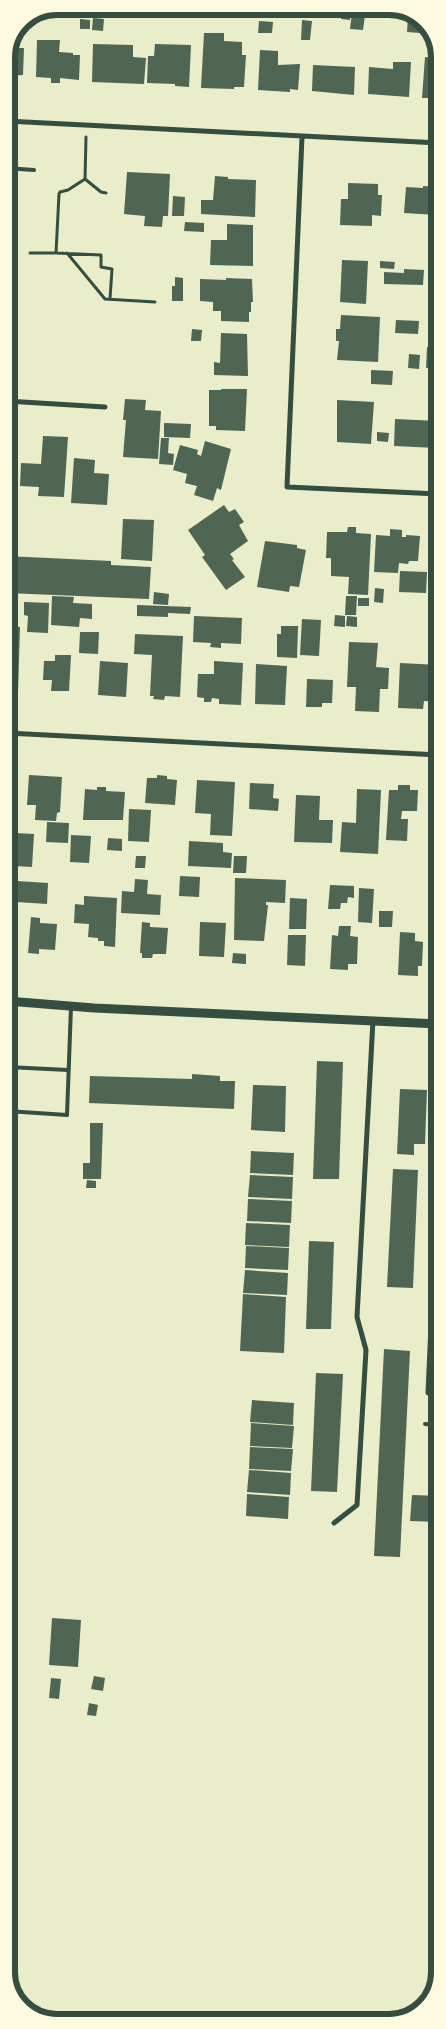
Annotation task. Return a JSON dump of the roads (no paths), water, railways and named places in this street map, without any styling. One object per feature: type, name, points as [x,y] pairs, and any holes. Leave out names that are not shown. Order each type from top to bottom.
[{"type":"street","points":[[15,122],[431,143]]},
{"type":"street","points":[[302,137],[287,487],[431,494]]},
{"type":"street","points":[[15,402],[105,407]]},
{"type":"street","points":[[15,733],[431,755]]},
{"type":"street","points":[[15,1002],[431,1024]]},
{"type":"street","points":[[334,1523],[357,1506],[366,1350],[357,1317],[373,1020]]},
{"type":"street","points":[[428,1393],[431,1325]]},
{"type":"lane","points":[[15,169],[34,170]]},
{"type":"lane","points":[[15,1112],[67,1115],[71,1006]]},
{"type":"lane","points":[[15,1067],[68,1070]]},
{"type":"lane","points":[[425,1424],[431,1424]]}]
